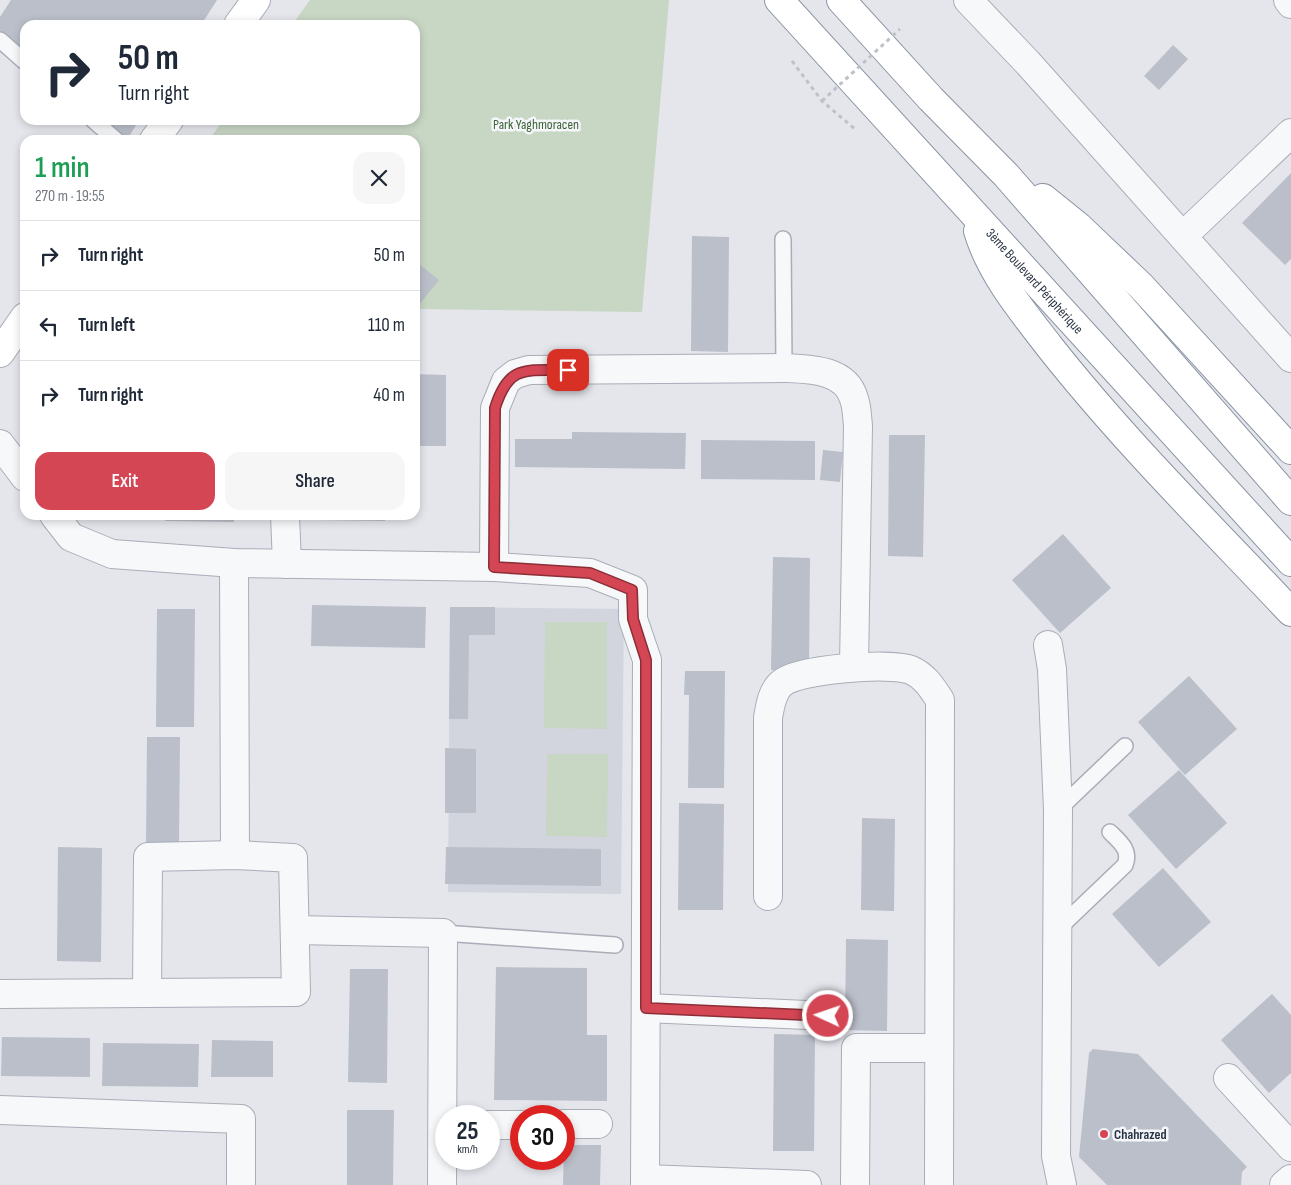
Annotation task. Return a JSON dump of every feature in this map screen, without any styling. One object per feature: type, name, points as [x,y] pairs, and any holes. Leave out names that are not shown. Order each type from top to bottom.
[{"type":"main road","points":[[242,20],[256,0]]},
{"type":"main road","name":"3ème Boulevard Périphérique","points":[[779,0],[1291,562]]},
{"type":"main road","points":[[841,0],[931,100],[1006,174],[1291,500]]},
{"type":"main road","points":[[1006,174],[1047,200],[1141,286],[1291,450]]},
{"type":"main road","points":[[973,215],[988,258],[1007,289],[1091,398],[1291,612]]},
{"type":"main road","points":[[0,353],[20,324]]},
{"type":"street","points":[[968,0],[1035,70],[1291,358]]},
{"type":"street","points":[[1288,0],[1291,4]]},
{"type":"street","points":[[1183,236],[1291,133]]},
{"type":"street","points":[[494,567],[495,408],[506,381],[515,374],[528,370],[784,368],[807,369],[832,374],[844,382],[854,398],[858,426],[854,667]]},
{"type":"street","points":[[0,444],[20,470]]},
{"type":"street","points":[[58,520],[71,537],[112,554],[234,563],[494,567],[590,573],[632,590],[633,619],[646,660],[645,1182],[807,1185]]},
{"type":"street","points":[[285,520],[287,564]]},
{"type":"street","points":[[234,563],[236,855]]},
{"type":"street","points":[[1048,645],[1052,669],[1058,810],[1056,1156],[1062,1185]]},
{"type":"street","points":[[768,896],[768,718],[771,701],[780,684],[806,674],[854,667],[909,669],[921,675],[940,700],[939,1185]]},
{"type":"street","points":[[0,994],[296,992],[293,858],[236,855],[148,857],[147,993]]},
{"type":"street","points":[[295,930],[443,933],[444,1105]]},
{"type":"street","points":[[646,1008],[828,1016]]},
{"type":"street","points":[[855,1185],[856,1048],[939,1048]]},
{"type":"street","points":[[1228,1078],[1291,1147]]},
{"type":"street","points":[[0,1110],[241,1119],[241,1185]]},
{"type":"street","points":[[575,1124],[598,1124]]},
{"type":"street","points":[[442,1170],[442,1185]]},
{"type":"street","points":[[1284,1185],[1291,1179]]},
{"type":"lane","points":[[0,40],[20,58]]},
{"type":"lane","points":[[99,125],[110,135]]},
{"type":"lane","points":[[783,239],[784,368]]},
{"type":"lane","points":[[1058,810],[1125,746]]},
{"type":"lane","points":[[1057,930],[1125,865],[1126,848],[1110,832]]},
{"type":"lane","points":[[443,933],[615,945]]},
{"type":"path","points":[[822,101],[900,29]]},
{"type":"path","points":[[792,61],[822,101],[856,130]]},
{"type":"shaded area","points":[[450,607],[624,609],[621,894],[448,892]]},
{"type":"green space","name":"Park Yaghmoracen","points":[[310,0],[669,0],[642,312],[420,309],[420,135],[212,135],[220,125],[420,125],[420,20],[296,20]]},
{"type":"green space","points":[[545,622],[607,622],[607,729],[544,728]]},
{"type":"green space","points":[[547,754],[608,754],[607,837],[546,836]]},
{"type":"building","points":[[11,0],[217,0],[204,20],[20,20],[20,50],[0,36],[0,17]]},
{"type":"building","points":[[1173,45],[1188,59],[1159,90],[1144,76]]},
{"type":"building","points":[[95,125],[136,125],[130,135],[110,135]]},
{"type":"building","points":[[1291,173],[1291,259],[1285,265],[1242,223]]},
{"type":"building","points":[[692,236],[729,237],[728,352],[691,351]]},
{"type":"building","points":[[420,265],[439,280],[420,304]]},
{"type":"building","points":[[420,374],[446,375],[446,446],[420,446]]},
{"type":"building","points":[[572,432],[686,433],[685,469],[515,467],[515,439],[572,439]]},
{"type":"building","points":[[889,435],[925,435],[923,557],[888,556]]},
{"type":"building","points":[[701,440],[815,441],[815,480],[701,479]]},
{"type":"building","points":[[823,450],[843,452],[840,482],[820,480]]},
{"type":"building","points":[[234,520],[234,522],[165,521]]},
{"type":"building","points":[[316,520],[385,520],[385,521]]},
{"type":"building","points":[[1063,534],[1111,588],[1060,633],[1012,580]]},
{"type":"building","points":[[773,557],[810,558],[809,671],[771,670]]},
{"type":"building","points":[[312,605],[426,607],[425,648],[311,646]]},
{"type":"building","points":[[450,607],[495,607],[495,635],[469,635],[468,719],[449,719]]},
{"type":"building","points":[[157,609],[195,609],[194,727],[156,727]]},
{"type":"building","points":[[685,671],[725,671],[724,788],[688,788],[689,695],[684,695]]},
{"type":"building","points":[[1189,676],[1237,729],[1185,775],[1138,722]]},
{"type":"building","points":[[147,737],[180,737],[179,846],[146,846]]},
{"type":"building","points":[[445,748],[476,749],[476,813],[445,813]]},
{"type":"building","points":[[1179,770],[1227,823],[1176,869],[1128,815]]},
{"type":"building","points":[[679,803],[724,804],[723,910],[678,910]]},
{"type":"building","points":[[862,818],[895,819],[894,911],[861,910]]},
{"type":"building","points":[[58,847],[102,848],[101,962],[57,961]]},
{"type":"building","points":[[446,847],[601,849],[601,886],[445,884]]},
{"type":"building","points":[[1163,868],[1211,922],[1159,967],[1112,914]]},
{"type":"building","points":[[846,939],[888,940],[887,1031],[845,1030]]},
{"type":"building","points":[[496,967],[587,968],[587,1035],[607,1035],[607,1101],[494,1100]]},
{"type":"building","points":[[350,969],[388,969],[387,1083],[348,1082]]},
{"type":"building","points":[[1272,994],[1291,1015],[1291,1073],[1269,1093],[1221,1040]]},
{"type":"building","points":[[774,1034],[815,1035],[814,1151],[773,1151]]},
{"type":"building","points":[[2,1037],[90,1038],[90,1077],[1,1076]]},
{"type":"building","points":[[212,1040],[273,1041],[273,1077],[211,1077]]},
{"type":"building","points":[[103,1043],[199,1044],[198,1087],[102,1086]]},
{"type":"building","points":[[1093,1049],[1138,1054],[1247,1167],[1242,1172],[1241,1185],[1107,1185],[1079,1157],[1089,1053]]},
{"type":"building","points":[[347,1110],[394,1110],[393,1185],[347,1185]]},
{"type":"building","points":[[575,1145],[601,1145],[600,1185],[563,1185],[563,1170],[575,1170]]},
{"type":"place","name":"Chahrazed","points":[[1104,1134]]},
{"type":"route","points":[[568,370],[528,370],[515,374],[506,381],[500,390],[495,408],[494,567],[590,573],[632,590],[633,619],[646,660],[646,1008],[828,1016]]}]
